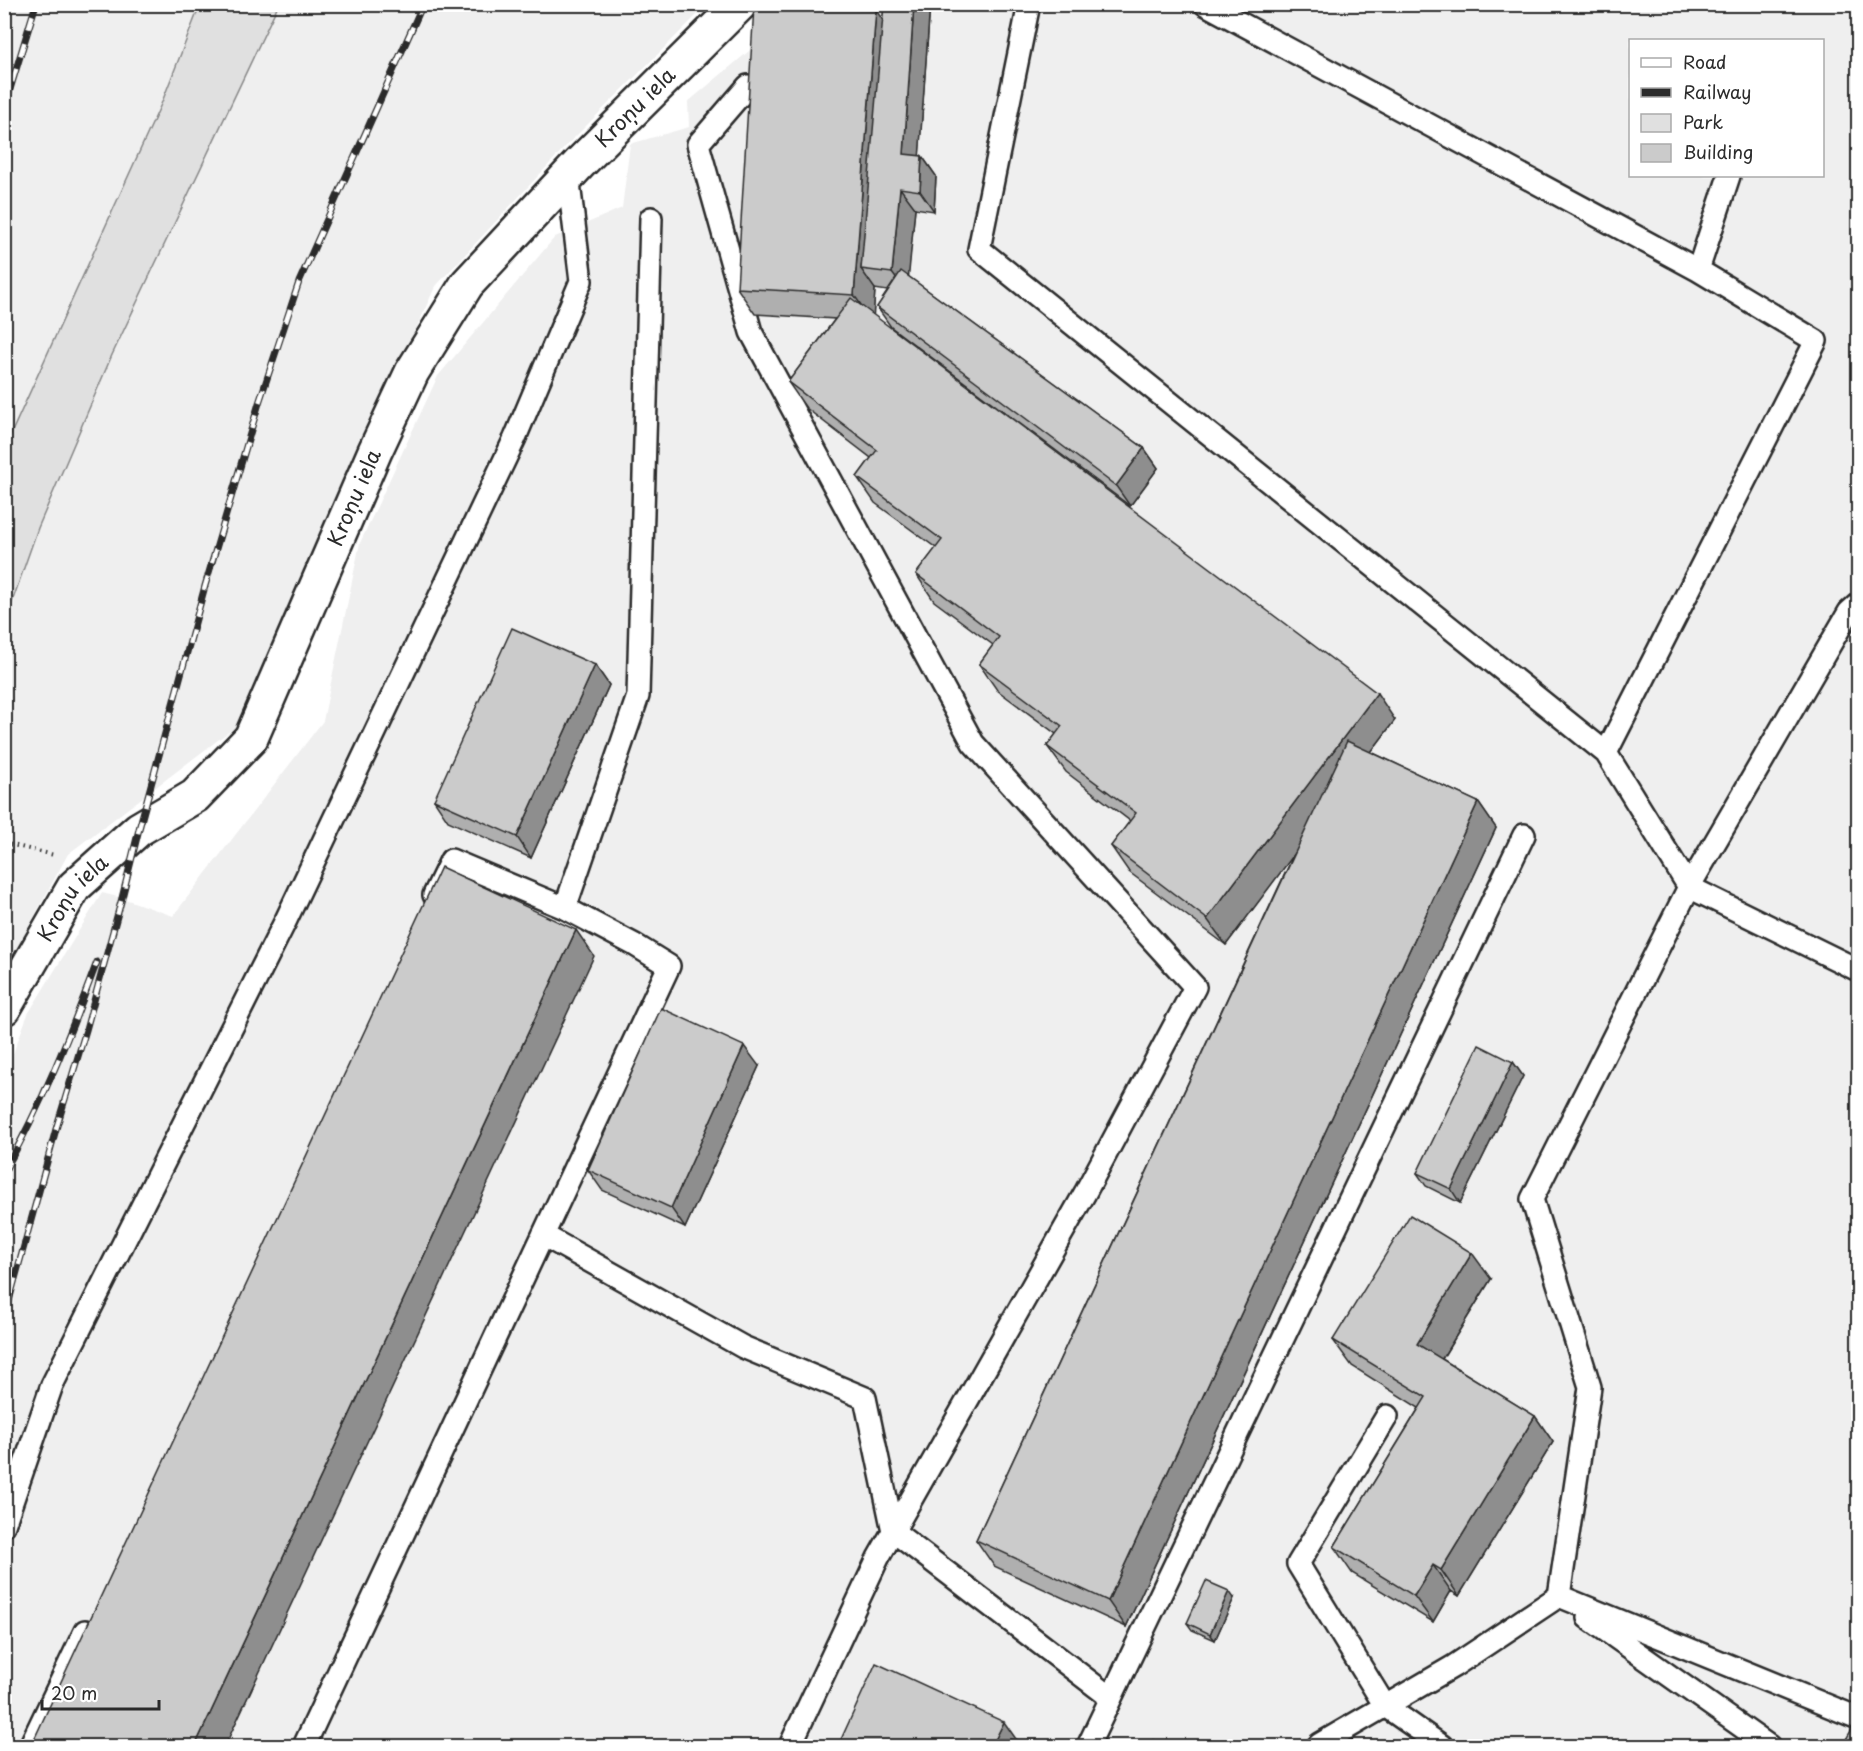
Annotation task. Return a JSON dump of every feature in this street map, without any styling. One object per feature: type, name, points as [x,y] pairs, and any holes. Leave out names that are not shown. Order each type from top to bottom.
[{"type":"street","name":"Kroņu iela","points":[[4,1008],[74,887],[139,829],[195,796],[251,738],[375,451],[412,372],[467,284],[568,175],[740,4]]},
{"type":"lane","points":[[1029,4],[979,249],[1606,753],[1689,887],[1858,970]]},
{"type":"lane","points":[[1205,4],[1698,270],[1816,341],[1606,753]]},
{"type":"lane","points":[[748,86],[698,144],[751,332],[973,742],[1195,987],[1085,1193],[878,1558],[790,1746]]},
{"type":"lane","points":[[4,1525],[52,1385],[285,922],[515,438],[581,281],[568,175]]},
{"type":"lane","points":[[1698,270],[1729,177]]},
{"type":"lane","points":[[565,908],[638,696],[651,218]]},
{"type":"lane","points":[[1318,1746],[1454,1665],[1558,1596],[1590,1387],[1533,1199],[1689,887],[1849,612],[1858,604]]},
{"type":"lane","points":[[1088,1746],[1524,834]]},
{"type":"lane","points":[[304,1746],[669,966],[565,908],[451,860],[426,914]]},
{"type":"lane","points":[[543,1235],[743,1347],[865,1398],[893,1531],[1111,1698]]},
{"type":"lane","points":[[1387,1416],[1298,1564],[1385,1706],[1442,1746]]},
{"type":"lane","points":[[1558,1596],[1858,1718]]},
{"type":"lane","points":[[1558,1596],[1769,1746]]},
{"type":"lane","points":[[30,1746],[92,1617]]},
{"type":"shaded area","points":[[895,4],[1858,5],[1858,1746],[5,1746],[4,1077],[28,1014],[102,893],[173,916],[323,721],[360,543],[438,376],[555,237],[622,208],[630,144],[689,127],[688,102],[772,32],[894,37]]},
{"type":"shaded area","points":[[5,5],[707,5],[566,146],[435,287],[235,727],[68,854],[5,970]]},
{"type":"green space","points":[[200,5],[278,5],[112,355],[38,528],[5,622],[5,447],[162,102]]},
{"type":"building","points":[[884,4],[914,4],[904,154],[922,156],[920,191],[900,188],[892,273],[861,269]]},
{"type":"building","points":[[754,6],[876,10],[854,295],[737,288]]},
{"type":"building","points":[[901,271],[1144,448],[1116,486],[877,307]]},
{"type":"building","points":[[851,298],[1377,693],[1207,919],[1111,846],[1136,813],[1047,746],[1062,726],[979,664],[999,637],[916,574],[942,540],[857,477],[877,450],[788,382]]},
{"type":"building","points":[[512,628],[595,665],[517,837],[434,800]]},
{"type":"building","points":[[1347,741],[1478,802],[1108,1601],[976,1540]]},
{"type":"building","points":[[441,867],[576,930],[195,1746],[31,1746]]},
{"type":"building","points":[[661,1008],[744,1046],[671,1208],[588,1170]]},
{"type":"building","points":[[1479,1045],[1513,1062],[1451,1189],[1417,1173]]},
{"type":"building","points":[[1410,1215],[1472,1253],[1417,1344],[1535,1416],[1441,1570],[1433,1565],[1414,1596],[1334,1547],[1426,1397],[1333,1340]]},
{"type":"building","points":[[1206,1581],[1229,1591],[1210,1634],[1187,1623]]},
{"type":"building","points":[[876,1663],[1004,1722],[992,1746],[838,1746]]},
{"type":"building","points":[[1858,1719],[1858,1746],[1842,1746]]},
{"type":"building","points":[[1153,1740],[1165,1746],[1149,1746]]},
{"type":"railway","points":[[4,109],[36,4]]},
{"type":"railway","points":[[4,1319],[56,1129],[86,1030],[205,586],[259,403],[299,282],[423,4]]},
{"type":"railway","points":[[4,1172],[55,1069],[97,962]]}]
